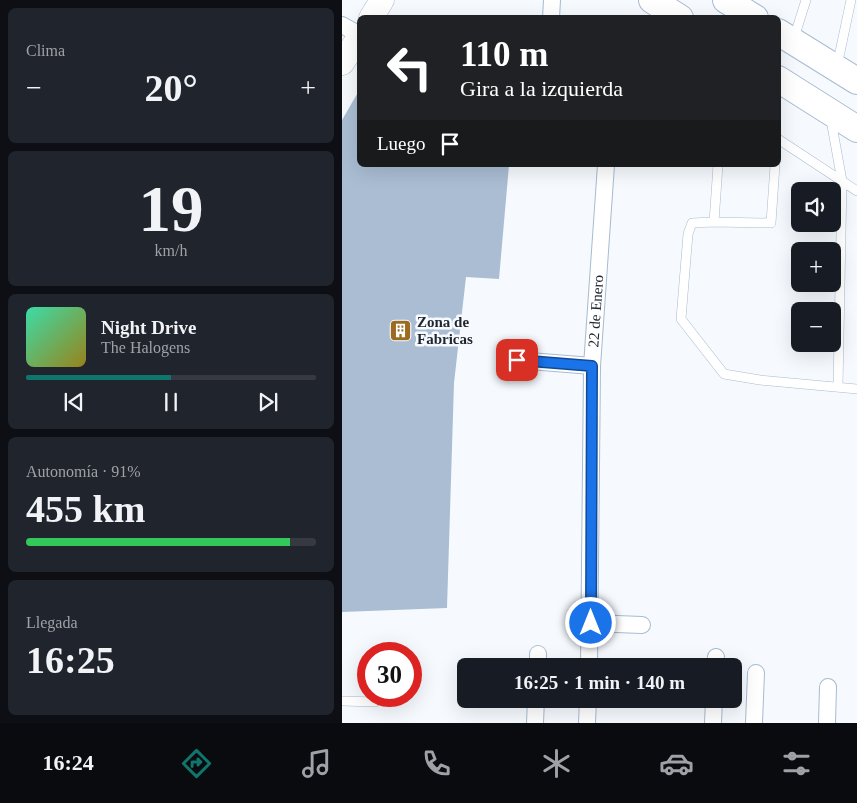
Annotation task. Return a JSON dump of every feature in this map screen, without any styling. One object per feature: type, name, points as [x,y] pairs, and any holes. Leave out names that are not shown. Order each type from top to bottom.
[{"type":"main road","points":[[373,15],[382,0]]},
{"type":"main road","points":[[726,0],[750,15]]},
{"type":"main road","points":[[655,5],[674,15]]},
{"type":"main road","points":[[786,36],[846,74]]},
{"type":"main road","points":[[342,63],[357,40]]},
{"type":"main road","points":[[781,82],[856,129]]},
{"type":"street","points":[[551,15],[552,0]]},
{"type":"street","points":[[342,25],[357,33]]},
{"type":"street","name":"22 de Enero","points":[[589,658],[592,366],[606,167]]},
{"type":"street","points":[[517,360],[592,366]]},
{"type":"street","points":[[591,623],[642,625]]},
{"type":"street","points":[[754,723],[756,673]]},
{"type":"street","points":[[827,723],[828,686]]},
{"type":"street","points":[[535,723],[536,708]]},
{"type":"street","points":[[587,723],[588,708]]},
{"type":"street","points":[[712,723],[713,708]]},
{"type":"lane","points":[[786,36],[806,0]]},
{"type":"lane","points":[[846,74],[851,0]]},
{"type":"lane","points":[[830,112],[842,181],[838,388]]},
{"type":"lane","points":[[781,141],[856,190]]},
{"type":"lane","points":[[714,222],[718,167]]},
{"type":"lane","points":[[775,167],[771,223],[714,222],[692,224],[688,234],[681,319],[724,374],[760,380],[856,389]]},
{"type":"lane","points":[[342,701],[357,701]]},
{"type":"building","name":"Zona de Fabricas","points":[[357,94],[357,167],[509,167],[499,279],[466,277],[454,383],[447,608],[342,612],[342,120]]},
{"type":"place","name":"Zona de Fabricas","points":[[401,331]]},
{"type":"route","points":[[517,360],[592,366],[591,623]]}]
